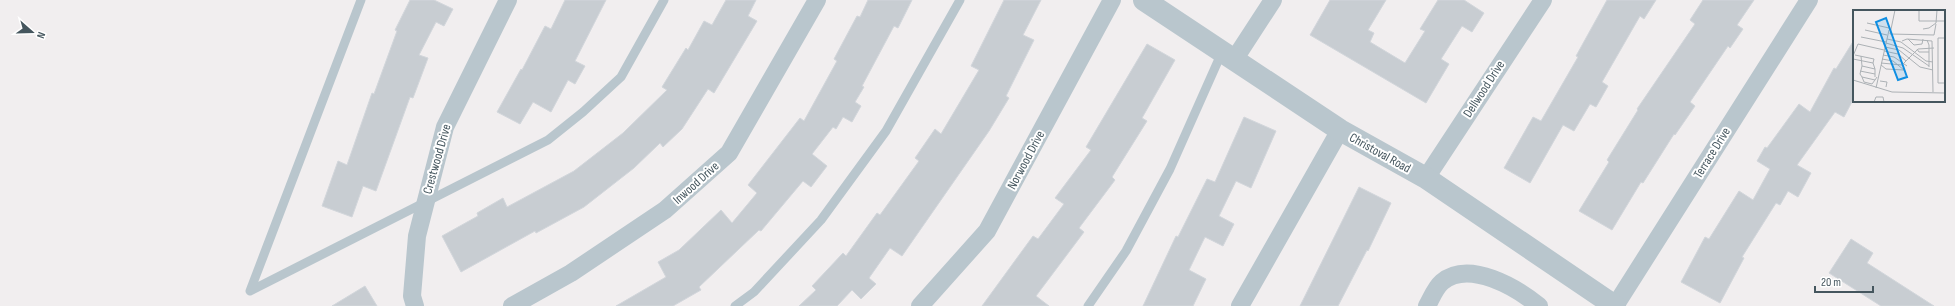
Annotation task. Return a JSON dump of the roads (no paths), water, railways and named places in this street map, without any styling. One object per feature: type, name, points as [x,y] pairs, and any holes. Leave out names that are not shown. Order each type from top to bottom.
[{"type":"street","name":"Crestwood Drive","points":[[415,306],[412,296],[416,236],[445,127],[508,0]]},
{"type":"street","name":"Inwood Drive","points":[[512,306],[571,273],[665,210],[729,153],[817,0]]},
{"type":"street","name":"Norwood Drive","points":[[920,306],[987,230],[1112,0]]},
{"type":"street","name":"Christoval Road","points":[[1144,0],[1340,130],[1426,178],[1615,306]]},
{"type":"street","points":[[1228,56],[1273,0]]},
{"type":"street","name":"Dellwood Drive","points":[[1426,178],[1543,0]]},
{"type":"street","name":"Terrace Drive","points":[[1615,306],[1809,0]]},
{"type":"street","points":[[1240,306],[1340,130]]},
{"type":"street","points":[[1427,306],[1442,282],[1457,275],[1475,274],[1492,278],[1511,287],[1539,306]]},
{"type":"lane","points":[[361,0],[250,291],[548,140],[583,112],[621,77],[664,0]]},
{"type":"lane","points":[[735,306],[754,292],[821,220],[830,208],[886,131],[960,0]]},
{"type":"lane","points":[[1088,306],[1126,251],[1228,56]]}]
